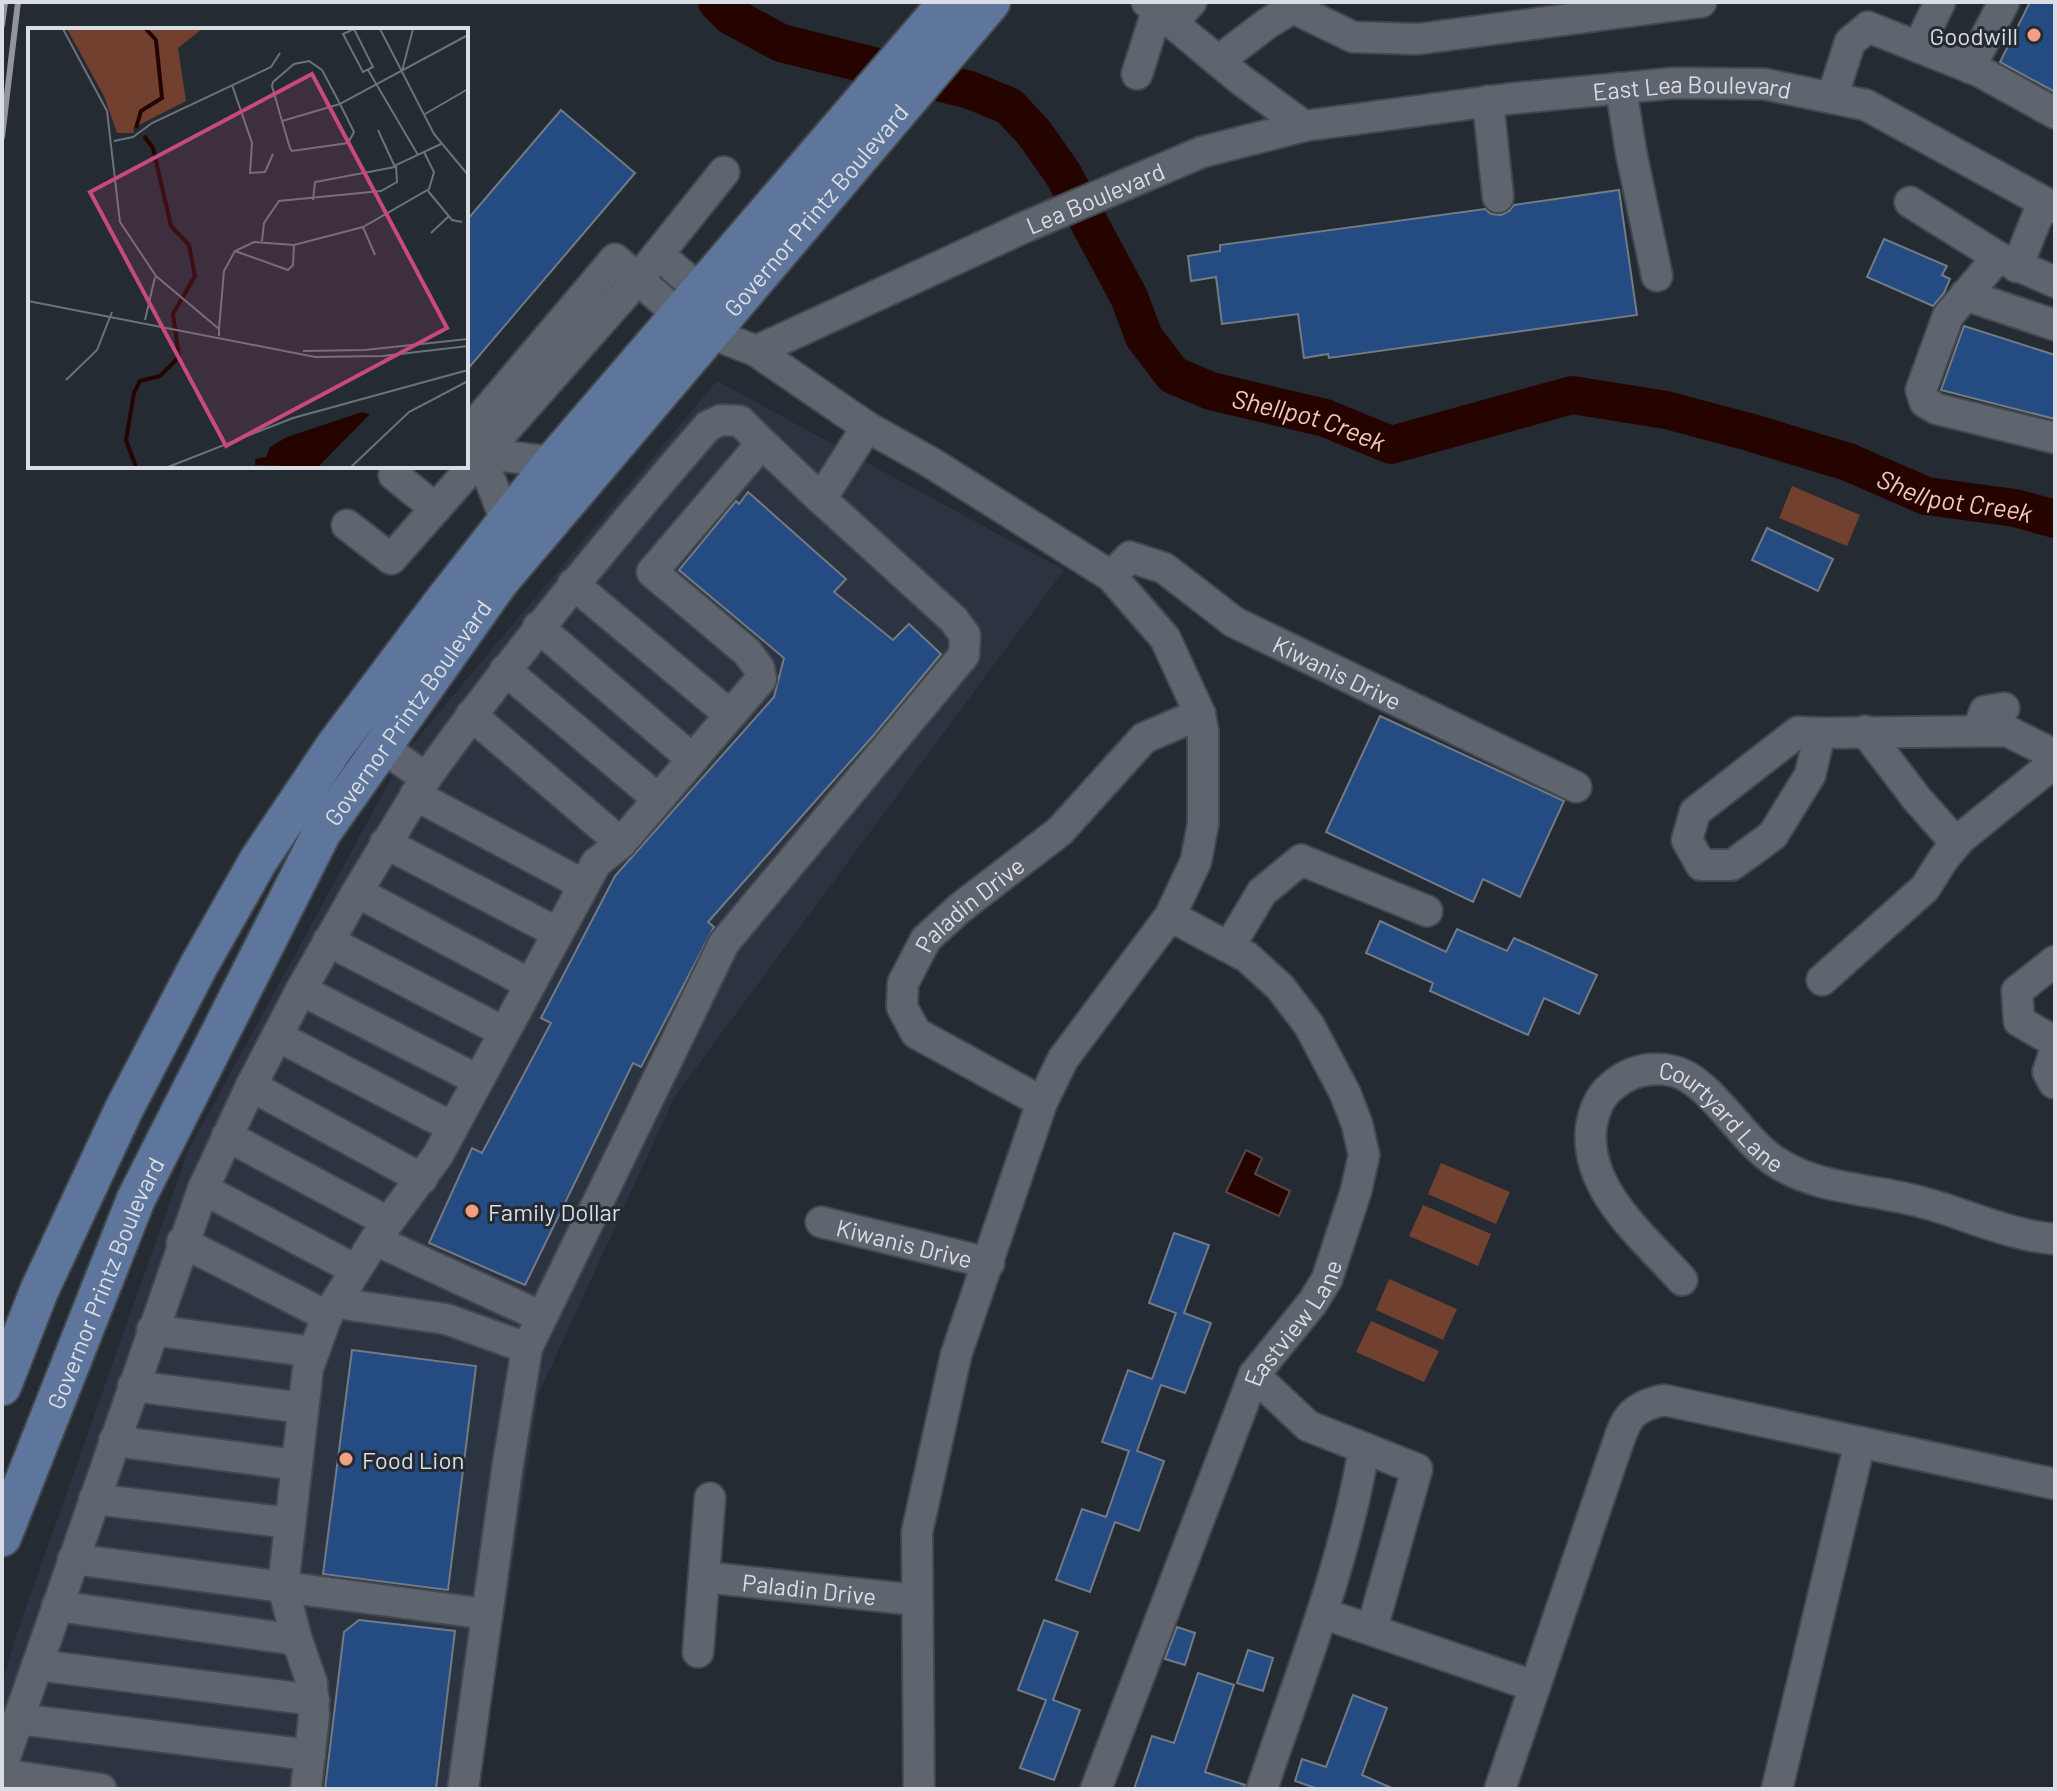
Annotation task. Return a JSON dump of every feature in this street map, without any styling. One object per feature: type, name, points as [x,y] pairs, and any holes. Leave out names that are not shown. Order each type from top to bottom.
[{"type":"main road","name":"Governor Printz Boulevard","points":[[922,57],[948,2]]},
{"type":"main road","name":"Governor Printz Boulevard","points":[[2,1537],[136,1199],[322,832],[499,582],[714,327],[890,95],[922,57],[991,2]]},
{"type":"main road","name":"Governor Printz Boulevard","points":[[2,1386],[39,1291],[124,1109],[258,861],[335,746],[553,462],[689,302],[890,95]]},
{"type":"main road","points":[[382,747],[379,724],[440,634],[507,545],[507,524]]},
{"type":"street","points":[[1218,61],[1293,8],[1353,37],[1418,39],[1701,2]]},
{"type":"street","points":[[1918,47],[1940,2]]},
{"type":"street","points":[[1970,68],[2004,2]]},
{"type":"street","points":[[1137,74],[1167,9],[1218,61],[1304,126]]},
{"type":"street","points":[[1832,98],[1850,42],[1868,27],[1970,68],[2055,113]]},
{"type":"street","name":"East Lea Boulevard","points":[[1304,126],[1488,101],[1675,83],[1764,84],[1866,105],[2049,205]]},
{"type":"street","points":[[1621,88],[1657,276]]},
{"type":"street","points":[[1488,101],[1498,197]]},
{"type":"street","name":"Lea Boulevard","points":[[756,351],[1025,227],[1202,152],[1304,126]]},
{"type":"street","points":[[471,446],[627,269],[658,254],[724,172]]},
{"type":"street","points":[[1910,202],[2008,262],[2055,282]]},
{"type":"street","points":[[2049,205],[2008,262],[1965,295],[1948,316],[1921,390],[1925,402],[1937,409],[2055,438]]},
{"type":"street","points":[[658,254],[689,302],[728,340],[756,351],[867,427],[930,462],[1111,576],[1165,638],[1200,714],[1203,731],[1203,824],[1196,861],[1170,916],[1063,1059],[1042,1102],[956,1355],[917,1532],[919,1789]]},
{"type":"street","points":[[627,269],[689,302]]},
{"type":"street","points":[[1965,295],[2055,325]]},
{"type":"street","points":[[2,1766],[182,1242],[227,1136],[301,990],[421,786],[538,627],[708,426],[721,420],[740,421],[953,619],[965,635],[964,655],[724,943],[540,1316],[527,1348],[463,1789]]},
{"type":"street","points":[[821,499],[867,427]]},
{"type":"street","points":[[652,572],[762,443]]},
{"type":"street","points":[[471,446],[502,456],[553,462]]},
{"type":"street","points":[[471,446],[507,524]]},
{"type":"street","points":[[347,525],[391,559],[435,508],[458,468]]},
{"type":"street","points":[[394,475],[435,508]]},
{"type":"street","points":[[306,1789],[314,1700],[312,1683],[283,1587],[308,1368],[314,1352],[332,1309],[381,1231],[422,1179],[452,1127],[596,863],[621,843],[761,679],[759,668],[747,652],[612,537]]},
{"type":"street","name":"Kiwanis Drive","points":[[1111,576],[1130,557],[1164,568],[1234,622],[1576,787]]},
{"type":"street","points":[[573,584],[730,715]]},
{"type":"street","points":[[538,627],[692,759]]},
{"type":"street","points":[[505,670],[658,799]]},
{"type":"street","points":[[1820,733],[1810,775],[1773,835],[1732,865],[1701,865],[1687,840],[1695,812],[1798,732],[1978,730],[1985,711],[2015,719],[2055,755]]},
{"type":"street","name":"Paladin Drive","points":[[1042,1102],[916,1033],[902,1007],[903,983],[926,939],[960,908],[1060,831],[1144,738],[1200,714]]},
{"type":"street","points":[[471,715],[621,843]]},
{"type":"street","points":[[1865,731],[1917,799],[1956,843]]},
{"type":"street","points":[[382,747],[421,786],[584,885]]},
{"type":"street","points":[[1822,980],[1925,888],[1956,843],[2055,762]]},
{"type":"street","points":[[385,843],[558,933]]},
{"type":"street","points":[[1229,947],[1262,892],[1301,860],[1427,911]]},
{"type":"street","points":[[357,892],[530,984]]},
{"type":"street","name":"Eastview Lane","points":[[1096,1789],[1254,1375],[1313,1302],[1327,1279],[1356,1191],[1364,1155],[1345,1093],[1309,1025],[1272,978],[1247,957],[1170,916]]},
{"type":"street","points":[[328,941],[504,1032]]},
{"type":"street","points":[[2055,961],[2017,991],[2019,1021],[2055,1042]]},
{"type":"street","points":[[301,990],[478,1080]]},
{"type":"street","points":[[277,1036],[452,1127]]},
{"type":"street","points":[[2054,1083],[2048,1072],[2055,1051]]},
{"type":"street","name":"Courtyard Lane","points":[[1682,1280],[1621,1211],[1603,1186],[1594,1165],[1590,1143],[1592,1120],[1598,1104],[1608,1089],[1623,1077],[1641,1070],[1659,1069],[1688,1076],[1701,1085],[1756,1149],[1822,1185],[1920,1201],[2003,1231],[2055,1239]]},
{"type":"street","points":[[251,1086],[422,1179]]},
{"type":"street","points":[[227,1136],[381,1231],[540,1316]]},
{"type":"street","points":[[203,1189],[356,1270]]},
{"type":"street","name":"Kiwanis Drive","points":[[821,1222],[989,1263]]},
{"type":"street","points":[[182,1242],[332,1309],[446,1319],[527,1348]]},
{"type":"street","points":[[152,1330],[314,1352]]},
{"type":"street","points":[[1254,1375],[1308,1426],[1417,1469],[1372,1629]]},
{"type":"street","points":[[133,1386],[303,1408]]},
{"type":"street","points":[[1500,1789],[1612,1460],[1627,1421],[1641,1405],[1664,1400],[2055,1484]]},
{"type":"street","points":[[114,1441],[296,1465]]},
{"type":"street","points":[[1777,1789],[1860,1442]]},
{"type":"street","points":[[1262,1789],[1322,1613],[1357,1492],[1364,1448]]},
{"type":"street","points":[[698,1652],[710,1498]]},
{"type":"street","points":[[94,1499],[290,1523]]},
{"type":"street","points":[[73,1559],[487,1614]]},
{"type":"street","name":"Paladin Drive","points":[[704,1577],[916,1600]]},
{"type":"street","points":[[57,1606],[297,1640]]},
{"type":"street","points":[[1322,1613],[1534,1686]]},
{"type":"street","points":[[37,1665],[314,1700]]},
{"type":"street","points":[[18,1719],[310,1755]]},
{"type":"street","points":[[2,1774],[101,1789]]},
{"type":"shaded area","points":[[717,381],[1064,570],[675,1096],[539,1393],[478,1789],[2,1789],[2,1684],[17,1633],[188,1151],[405,753]]},
{"type":"shaded area","points":[[1792,486],[1860,515],[1847,546],[1779,518]]},
{"type":"shaded area","points":[[1246,1150],[1262,1158],[1255,1174],[1290,1191],[1279,1216],[1226,1192]]},
{"type":"shaded area","points":[[1441,1163],[1510,1192],[1496,1224],[1428,1194]]},
{"type":"shaded area","points":[[1423,1205],[1491,1234],[1478,1266],[1409,1236]]},
{"type":"shaded area","points":[[1389,1279],[1457,1309],[1443,1340],[1376,1310]]},
{"type":"shaded area","points":[[1371,1321],[1439,1351],[1424,1382],[1356,1352]]},
{"type":"building","name":"Goodwill","points":[[2030,2],[2055,2],[2055,92],[2000,62]]},
{"type":"building","points":[[561,110],[635,173],[468,369],[468,219]]},
{"type":"building","points":[[1619,190],[1637,315],[1329,358],[1328,354],[1304,358],[1298,314],[1222,324],[1216,277],[1191,281],[1188,256],[1220,251],[1220,245],[1485,209],[1491,214],[1501,215],[1514,205]]},
{"type":"building","points":[[1884,239],[1947,266],[1942,275],[1950,279],[1933,306],[1867,277]]},
{"type":"building","points":[[1964,326],[2055,355],[2055,419],[1941,390]]},
{"type":"building","points":[[748,492],[846,579],[834,592],[893,640],[909,624],[941,654],[873,736],[708,922],[714,927],[641,1067],[633,1063],[525,1285],[429,1243],[472,1148],[482,1153],[551,1023],[541,1018],[615,876],[774,697],[784,658],[679,570],[736,501],[739,504]]},
{"type":"building","points":[[1767,528],[1833,559],[1818,591],[1752,560]]},
{"type":"building","points":[[1380,716],[1564,801],[1520,897],[1483,879],[1473,902],[1326,832]]},
{"type":"building","points":[[1380,921],[1446,952],[1457,929],[1507,951],[1514,938],[1597,975],[1579,1014],[1544,998],[1528,1035],[1430,991],[1433,983],[1366,953]]},
{"type":"building","points":[[1174,1233],[1209,1245],[1184,1313],[1211,1323],[1185,1393],[1161,1385],[1137,1451],[1164,1461],[1139,1531],[1115,1522],[1090,1592],[1056,1580],[1082,1509],[1106,1517],[1129,1451],[1102,1442],[1128,1370],[1152,1379],[1176,1313],[1149,1303]]},
{"type":"building","points":[[352,1350],[476,1366],[448,1590],[323,1574]]},
{"type":"building","points":[[359,1620],[455,1631],[436,1789],[325,1789],[344,1632]]},
{"type":"building","points":[[1044,1620],[1078,1632],[1053,1700],[1080,1710],[1054,1780],[1020,1768],[1046,1700],[1018,1690]]},
{"type":"building","points":[[1177,1627],[1195,1633],[1185,1665],[1165,1659]]},
{"type":"building","points":[[1248,1650],[1273,1658],[1263,1691],[1237,1683]]},
{"type":"building","points":[[1198,1673],[1234,1685],[1205,1772],[1245,1785],[1244,1789],[1134,1789],[1152,1736],[1174,1743]]},
{"type":"building","points":[[1353,1695],[1387,1708],[1362,1775],[1394,1789],[1318,1789],[1295,1781],[1302,1759],[1326,1767]]},
{"type":"waterway","name":"Shellpot Creek","points":[[717,2],[731,16],[781,43],[970,90],[1009,106],[1035,134],[1063,174],[1129,297],[1144,337],[1173,375],[1211,391],[1325,418],[1391,445],[1572,395],[1666,410],[1749,432],[1848,462],[1926,496],[2015,508],[2055,519]]},
{"type":"railway","points":[[2,25],[5,2]]},
{"type":"railway","points":[[2,137],[18,2]]},
{"type":"place","name":"Goodwill","points":[[2034,35]]},
{"type":"place","name":"Family Dollar","points":[[472,1211]]},
{"type":"place","name":"Food Lion","points":[[346,1459]]}]
